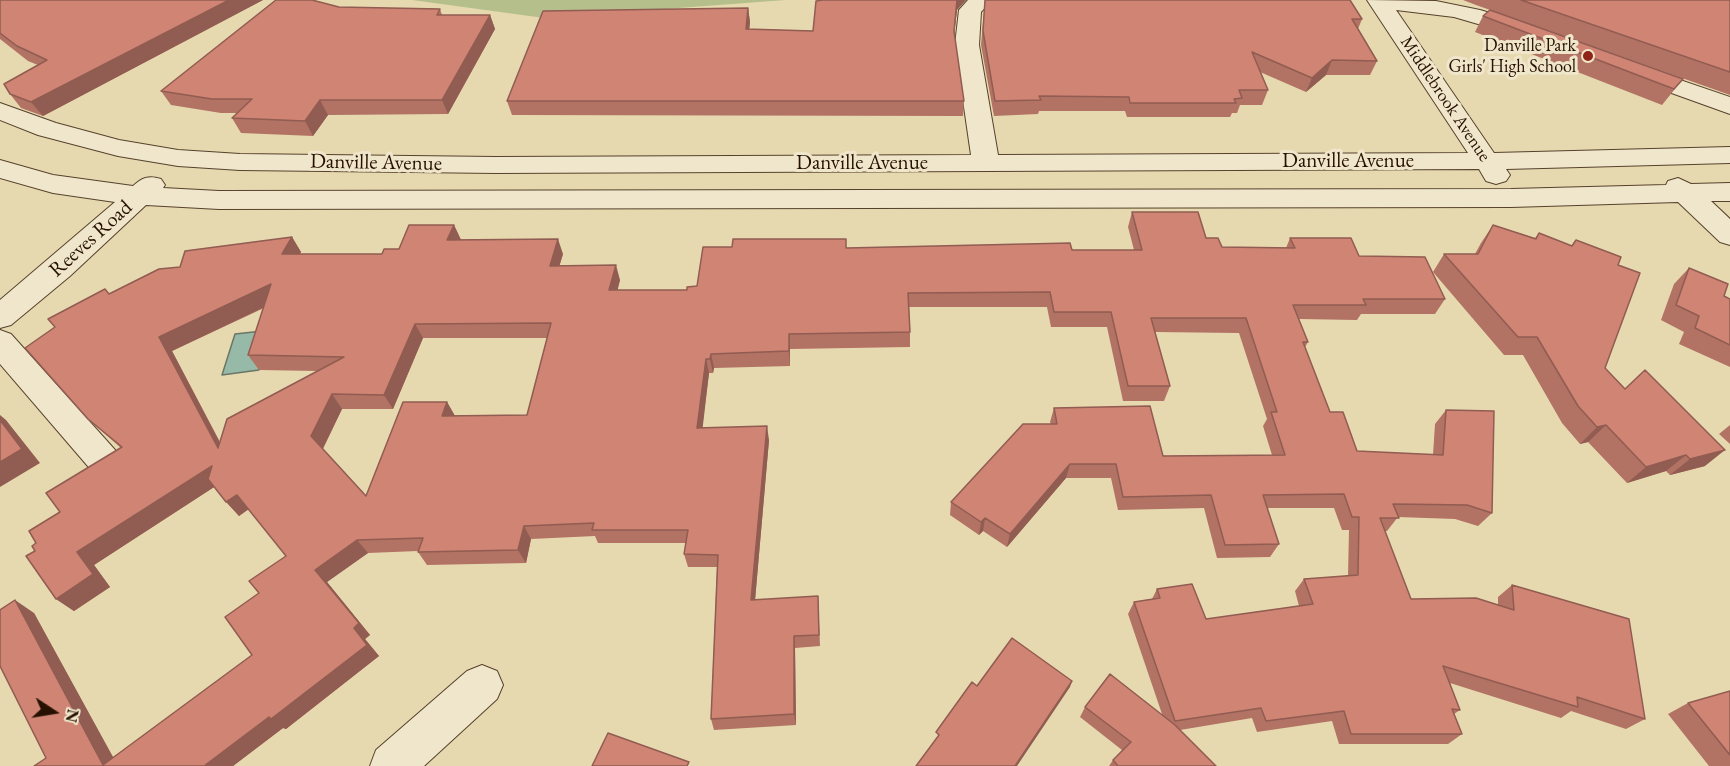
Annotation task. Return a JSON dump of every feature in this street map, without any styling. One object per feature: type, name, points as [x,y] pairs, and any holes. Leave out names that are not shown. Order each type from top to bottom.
[{"type":"street","points":[[981,0],[970,10],[967,45],[986,163]]},
{"type":"street","points":[[1379,1],[1448,7],[1487,17],[1542,37]]},
{"type":"street","name":"Middlebrook Avenue","points":[[1379,1],[1511,198]]},
{"type":"street","points":[[1619,66],[1730,106]]},
{"type":"street","name":"Danville Avenue","points":[[0,111],[47,129],[118,148],[178,158],[496,165],[1487,161],[1648,159],[1730,155]]},
{"type":"street","name":"Reeves Road","points":[[0,317],[59,269],[140,196],[178,158]]},
{"type":"street","points":[[1648,159],[1730,235]]},
{"type":"street","name":"Danville Avenue","points":[[0,169],[50,184],[140,196],[219,200],[1511,198],[1730,192]]},
{"type":"street","points":[[0,342],[104,461]]},
{"type":"street","points":[[392,766],[482,685]]},
{"type":"green space","points":[[412,0],[786,0],[544,18]]},
{"type":"shaded area","points":[[272,330],[259,370],[222,375],[235,334]]},
{"type":"building","points":[[0,0],[229,0],[31,102],[10,94],[4,84],[47,60],[17,46],[0,33]]},
{"type":"building","points":[[276,0],[312,0],[339,7],[440,9],[437,15],[490,15],[442,100],[320,100],[305,121],[232,118],[252,99],[212,99],[161,91]]},
{"type":"building","points":[[957,0],[954,31],[964,101],[507,101],[543,11],[748,8],[746,29],[813,31],[816,1]]},
{"type":"building","points":[[985,0],[1350,0],[1362,19],[1352,19],[1377,61],[1332,60],[1312,78],[1252,52],[1268,90],[1239,90],[1242,98],[1234,99],[1236,103],[1130,103],[1129,97],[1039,96],[1041,100],[995,101],[983,31]]},
{"type":"building","points":[[1521,0],[1730,0],[1730,72]]},
{"type":"building","points":[[1490,10],[1683,79],[1674,89],[1483,16]]},
{"type":"building","points":[[1132,212],[1198,212],[1206,238],[1218,238],[1222,247],[1295,248],[1290,238],[1351,238],[1359,256],[1425,257],[1445,299],[1363,299],[1366,305],[1293,305],[1308,342],[1303,342],[1330,412],[1343,412],[1357,451],[1443,455],[1446,410],[1494,411],[1492,513],[1467,505],[1393,504],[1399,518],[1380,518],[1411,599],[1476,598],[1514,610],[1512,585],[1629,619],[1645,719],[1577,697],[1578,707],[1443,666],[1460,710],[1452,709],[1462,734],[1351,734],[1344,711],[1266,721],[1261,708],[1175,721],[1134,602],[1160,598],[1157,589],[1192,584],[1206,619],[1313,604],[1304,579],[1358,575],[1359,517],[1352,517],[1344,494],[1263,495],[1279,544],[1225,545],[1211,495],[1123,497],[1116,464],[1070,464],[1010,534],[985,518],[981,522],[951,502],[1023,424],[1057,424],[1054,408],[1150,406],[1163,456],[1285,455],[1271,412],[1277,412],[1246,318],[1151,318],[1170,386],[1128,386],[1111,312],[1054,312],[1050,292],[908,293],[910,332],[789,334],[789,351],[711,354],[710,359],[706,359],[697,428],[767,426],[751,600],[818,596],[819,635],[794,636],[794,714],[711,719],[718,555],[684,554],[688,530],[592,530],[594,523],[524,526],[518,550],[418,552],[423,538],[357,540],[315,570],[359,623],[354,628],[367,645],[271,719],[269,717],[204,766],[34,766],[46,758],[0,666],[0,610],[15,600],[103,765],[252,655],[225,617],[259,593],[249,581],[286,556],[237,495],[226,502],[208,479],[212,466],[77,552],[93,574],[56,599],[26,556],[35,551],[32,546],[36,543],[29,531],[60,512],[46,493],[122,447],[88,419],[25,348],[55,327],[48,319],[105,289],[109,294],[159,269],[180,267],[185,251],[292,237],[282,254],[382,254],[384,249],[399,249],[409,225],[454,225],[447,240],[558,239],[550,266],[616,265],[609,290],[687,290],[687,287],[697,286],[703,247],[732,247],[733,239],[846,239],[846,248],[1070,243],[1072,250],[1142,250]],"holes":[[[271,284],[248,355],[344,357],[227,419],[218,448],[159,337]],[[551,323],[527,415],[442,416],[447,402],[403,402],[366,496],[311,436],[332,394],[384,395],[415,324]]]},
{"type":"building","points":[[1493,225],[1536,239],[1539,233],[1572,246],[1576,240],[1621,257],[1618,265],[1640,273],[1605,368],[1625,389],[1645,370],[1725,450],[1690,459],[1686,455],[1646,467],[1606,425],[1597,427],[1578,406],[1537,337],[1518,337],[1444,254],[1478,254]]},
{"type":"building","points":[[1689,268],[1728,284],[1724,296],[1730,299],[1730,345],[1695,328],[1699,316],[1676,305]]},
{"type":"building","points":[[0,420],[22,449],[0,462]]},
{"type":"building","points":[[1012,638],[1072,681],[1015,766],[916,766],[939,735],[936,732],[972,682],[977,686]]},
{"type":"building","points":[[1110,674],[1175,725],[1216,766],[1118,766],[1113,760],[1131,742],[1085,707]]},
{"type":"building","points":[[1730,691],[1730,755],[1688,703]]},
{"type":"building","points":[[608,733],[689,762],[687,766],[592,766]]},
{"type":"place","name":"Danville Park Girls' High School","points":[[1588,56]]}]
